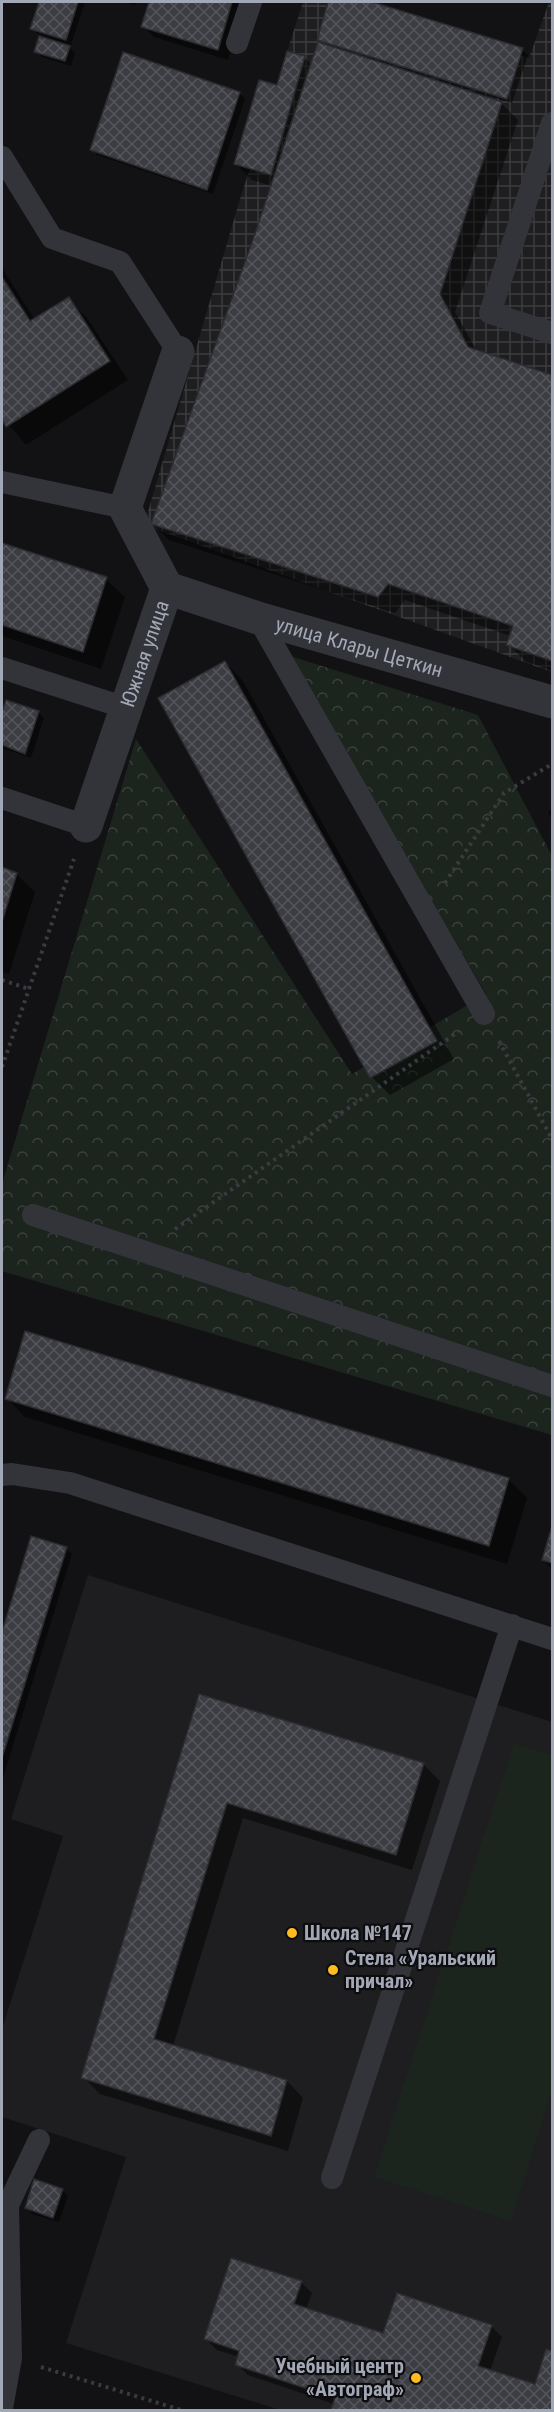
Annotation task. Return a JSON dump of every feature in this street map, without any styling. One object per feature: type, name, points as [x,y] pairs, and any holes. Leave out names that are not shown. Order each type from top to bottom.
[{"type":"street","points":[[125,508],[178,352]]},
{"type":"street","name":"Южная улица","points":[[86,826],[167,588],[125,508]]},
{"type":"street","name":"улица Клары Цеткин","points":[[167,588],[258,618],[552,702]]},
{"type":"lane","points":[[237,44],[251,2]]},
{"type":"lane","points":[[552,123],[490,313],[552,333]]},
{"type":"lane","points":[[2,157],[52,238],[120,262],[178,352]]},
{"type":"lane","points":[[2,482],[125,508]]},
{"type":"lane","points":[[258,618],[484,1014]]},
{"type":"lane","points":[[2,668],[126,708]]},
{"type":"lane","points":[[2,798],[86,826]]},
{"type":"lane","points":[[33,1215],[552,1386]]},
{"type":"lane","points":[[2,1475],[12,1474],[70,1483],[552,1639]]},
{"type":"lane","points":[[332,2178],[512,1625]]},
{"type":"lane","points":[[2,2408],[11,2358],[8,2205],[39,2140]]},
{"type":"path","points":[[426,911],[504,793],[552,764]]},
{"type":"path","points":[[2,1068],[86,826]]},
{"type":"path","points":[[2,980],[29,989]]},
{"type":"path","points":[[142,1251],[484,1014],[552,1139]]},
{"type":"path","points":[[11,2358],[181,2410]]},
{"type":"shaded area","points":[[303,2],[368,2],[529,58],[549,2],[552,2],[552,672],[144,525],[240,199]]},
{"type":"shaded area","name":"Школа №147","points":[[88,1575],[552,1722],[552,2410],[280,2410],[66,2343],[126,2157],[2,2117],[2,2029],[63,1836],[11,1819]]},
{"type":"green space","points":[[290,656],[478,715],[552,856],[552,1435],[2,1271],[2,1184],[136,739],[352,1074],[486,994]]},
{"type":"green space","points":[[514,1743],[552,1755],[552,2090],[511,2221],[374,2177]]},
{"type":"building","points":[[39,2],[78,2],[66,40],[30,29]]},
{"type":"building","points":[[149,2],[232,2],[218,50],[141,27]]},
{"type":"building","points":[[328,2],[372,2],[523,48],[507,99],[317,40]]},
{"type":"building","points":[[39,36],[70,46],[65,61],[34,52]]},
{"type":"building","points":[[318,42],[502,102],[440,294],[468,347],[552,375],[552,661],[506,645],[513,626],[388,584],[378,597],[151,524],[255,234]]},
{"type":"building","points":[[287,51],[305,56],[271,175],[234,164],[259,80],[277,85]]},
{"type":"building","points":[[123,52],[240,92],[207,190],[90,150]]},
{"type":"building","points":[[2,277],[30,321],[69,297],[110,361],[6,427],[2,420]]},
{"type":"building","points":[[2,543],[107,577],[83,652],[2,625]]},
{"type":"building","points":[[225,661],[437,1041],[370,1078],[158,698]]},
{"type":"building","points":[[6,700],[39,711],[25,754],[2,745],[2,712]]},
{"type":"building","points":[[2,867],[17,873],[2,922]]},
{"type":"building","points":[[25,1331],[509,1478],[489,1546],[5,1399]]},
{"type":"building","points":[[552,1526],[552,1563],[542,1560]]},
{"type":"building","points":[[31,1536],[67,1547],[2,1758],[2,1632]]},
{"type":"building","points":[[199,1694],[424,1763],[396,1855],[227,1803],[154,2039],[287,2080],[271,2136],[81,2078]]},
{"type":"building","points":[[34,2179],[63,2189],[53,2218],[25,2208]]},
{"type":"building","points":[[231,2258],[302,2281],[294,2304],[383,2333],[397,2293],[492,2325],[478,2366],[535,2384],[546,2349],[552,2351],[552,2410],[331,2410],[335,2398],[235,2365],[239,2351],[204,2339]]},
{"type":"place","name":"Школа №147","points":[[292,1933]]},
{"type":"place","name":"Стела «Уральский причал»","points":[[333,1970]]},
{"type":"place","name":"Учебный центр «Автограф»","points":[[416,2378]]}]
